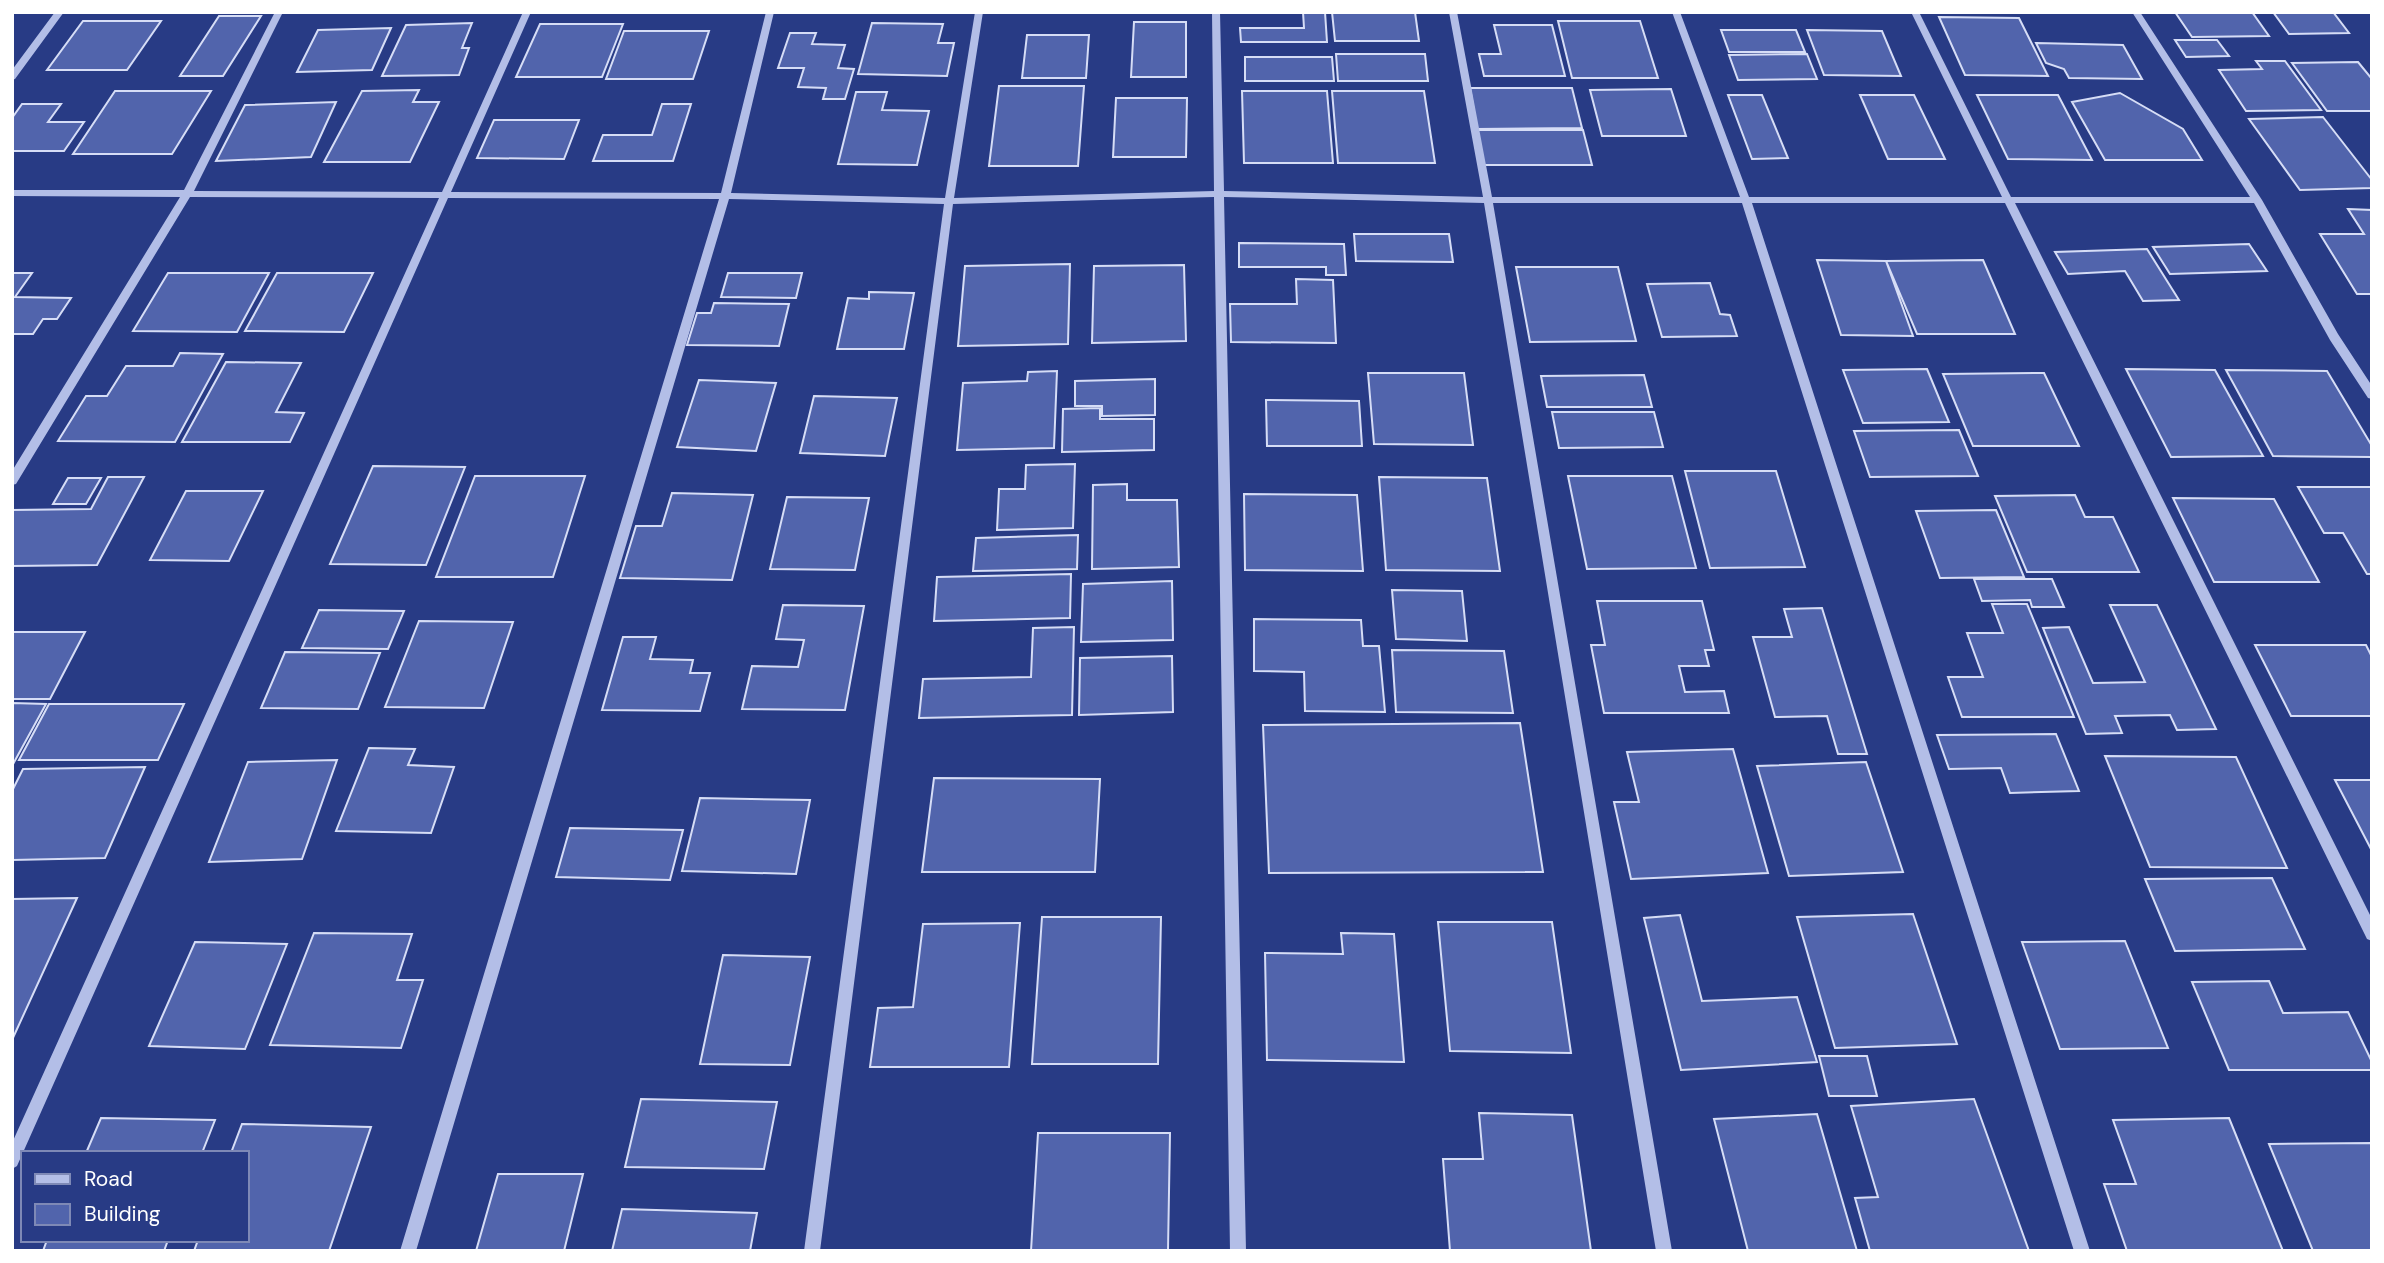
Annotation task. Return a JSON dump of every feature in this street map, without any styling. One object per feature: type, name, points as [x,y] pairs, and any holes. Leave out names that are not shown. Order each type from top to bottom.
[{"type":"street","points":[[12,77],[60,12]]},
{"type":"street","points":[[12,481],[187,194],[279,12]]},
{"type":"street","points":[[12,1161],[527,12]]},
{"type":"street","points":[[408,1251],[725,197],[770,12]]},
{"type":"street","points":[[811,1251],[949,201],[979,12]]},
{"type":"street","points":[[1216,12],[1238,1251]]},
{"type":"street","points":[[1452,12],[1488,200],[1664,1251]]},
{"type":"street","points":[[1676,12],[1746,201],[2082,1251]]},
{"type":"street","points":[[1915,12],[2372,934]]},
{"type":"street","points":[[2136,12],[2258,200],[2334,337],[2372,395]]},
{"type":"street","points":[[12,193],[949,201],[1220,194],[1488,200],[2258,200]]},
{"type":"building","points":[[1303,12],[1325,12],[1327,42],[1241,42],[1240,28],[1304,28]]},
{"type":"building","points":[[1332,12],[1415,12],[1419,41],[1335,41]]},
{"type":"building","points":[[2175,12],[2252,12],[2269,36],[2192,37]]},
{"type":"building","points":[[2273,12],[2333,12],[2349,33],[2289,34]]},
{"type":"building","points":[[219,16],[261,16],[223,76],[180,76]]},
{"type":"building","points":[[1939,17],[2019,18],[2048,76],[1965,75]]},
{"type":"building","points":[[83,21],[161,21],[127,70],[47,70]]},
{"type":"building","points":[[1558,21],[1640,21],[1658,78],[1572,78]]},
{"type":"building","points":[[1134,22],[1186,22],[1186,77],[1131,77]]},
{"type":"building","points":[[472,23],[462,48],[469,48],[459,75],[382,76],[406,25]]},
{"type":"building","points":[[872,23],[943,24],[938,43],[954,43],[947,76],[858,74]]},
{"type":"building","points":[[540,24],[623,24],[602,77],[516,77]]},
{"type":"building","points":[[1494,25],[1552,25],[1565,76],[1484,76],[1479,54],[1501,54]]},
{"type":"building","points":[[391,28],[372,70],[297,72],[318,30]]},
{"type":"building","points":[[1721,30],[1796,30],[1805,52],[1729,52]]},
{"type":"building","points":[[1807,30],[1882,31],[1901,76],[1824,75]]},
{"type":"building","points":[[624,31],[709,31],[693,79],[606,79]]},
{"type":"building","points":[[790,33],[816,33],[812,44],[845,45],[838,68],[854,69],[845,99],[823,99],[826,88],[798,87],[804,68],[778,68]]},
{"type":"building","points":[[1027,35],[1089,35],[1086,78],[1022,78]]},
{"type":"building","points":[[2175,40],[2217,40],[2229,56],[2186,57]]},
{"type":"building","points":[[2036,43],[2123,45],[2142,79],[2069,78],[2064,69],[2046,63]]},
{"type":"building","points":[[1336,54],[1425,54],[1428,81],[1338,81]]},
{"type":"building","points":[[1807,54],[1817,79],[1738,80],[1729,55]]},
{"type":"building","points":[[1245,57],[1332,57],[1334,81],[1245,81]]},
{"type":"building","points":[[2256,61],[2285,61],[2321,110],[2246,111],[2219,70],[2262,69]]},
{"type":"building","points":[[2358,62],[2372,79],[2372,111],[2327,111],[2292,63]]},
{"type":"building","points":[[999,86],[1084,86],[1078,166],[989,166]]},
{"type":"building","points":[[1470,88],[1572,88],[1582,128],[1477,129]]},
{"type":"building","points":[[1671,89],[1686,136],[1602,136],[1590,90]]},
{"type":"building","points":[[419,90],[413,102],[439,102],[410,162],[324,162],[362,91]]},
{"type":"building","points":[[115,91],[211,91],[172,154],[73,154]]},
{"type":"building","points":[[1242,91],[1327,91],[1333,163],[1244,163]]},
{"type":"building","points":[[1332,91],[1424,91],[1435,163],[1338,163]]},
{"type":"building","points":[[856,92],[887,92],[882,110],[929,111],[917,165],[838,164]]},
{"type":"building","points":[[2120,93],[2183,129],[2202,160],[2105,160],[2072,102]]},
{"type":"building","points":[[1728,95],[1762,95],[1788,158],[1752,159]]},
{"type":"building","points":[[1860,95],[1914,95],[1945,159],[1888,159]]},
{"type":"building","points":[[1977,95],[2058,95],[2092,160],[2008,159]]},
{"type":"building","points":[[1116,98],[1187,98],[1186,157],[1113,157]]},
{"type":"building","points":[[336,102],[311,157],[216,161],[245,105]]},
{"type":"building","points":[[22,104],[61,104],[48,122],[84,122],[64,151],[12,151],[12,118]]},
{"type":"building","points":[[662,104],[691,104],[673,161],[593,161],[603,135],[652,135]]},
{"type":"building","points":[[2323,117],[2372,180],[2372,188],[2300,190],[2249,119]]},
{"type":"building","points":[[494,120],[579,120],[564,159],[477,158]]},
{"type":"building","points":[[1477,130],[1583,130],[1592,165],[1484,165]]},
{"type":"building","points":[[2348,209],[2372,210],[2372,294],[2357,294],[2320,234],[2364,234]]},
{"type":"building","points":[[1354,234],[1449,234],[1453,262],[1356,261]]},
{"type":"building","points":[[1239,243],[1344,244],[1346,275],[1326,275],[1326,267],[1239,267]]},
{"type":"building","points":[[2249,244],[2267,271],[2170,274],[2153,247]]},
{"type":"building","points":[[2147,249],[2179,300],[2143,301],[2125,271],[2068,274],[2055,252]]},
{"type":"building","points":[[1817,260],[1886,261],[1913,336],[1841,335]]},
{"type":"building","points":[[1983,260],[2015,334],[1917,334],[1886,261]]},
{"type":"building","points":[[1070,264],[1068,344],[958,346],[965,266]]},
{"type":"building","points":[[1184,265],[1186,341],[1092,343],[1094,266]]},
{"type":"building","points":[[1516,267],[1618,267],[1636,341],[1530,342]]},
{"type":"building","points":[[12,273],[32,273],[15,297],[71,298],[57,319],[43,319],[33,334],[12,334]]},
{"type":"building","points":[[168,273],[269,273],[237,332],[133,331]]},
{"type":"building","points":[[277,273],[373,273],[344,332],[245,331]]},
{"type":"building","points":[[728,273],[802,273],[796,298],[721,297]]},
{"type":"building","points":[[1296,279],[1333,280],[1336,343],[1231,342],[1230,304],[1297,304]]},
{"type":"building","points":[[1710,283],[1720,314],[1730,315],[1737,336],[1662,337],[1647,284]]},
{"type":"building","points":[[869,292],[914,293],[904,349],[837,349],[848,298],[869,299]]},
{"type":"building","points":[[714,303],[789,304],[779,346],[687,345],[697,313],[711,313]]},
{"type":"building","points":[[180,353],[223,354],[175,442],[58,441],[86,396],[107,396],[126,366],[173,366]]},
{"type":"building","points":[[226,362],[301,363],[276,412],[304,413],[290,442],[182,442]]},
{"type":"building","points":[[1927,369],[1949,422],[1863,423],[1843,370]]},
{"type":"building","points":[[2126,369],[2215,370],[2263,456],[2171,457]]},
{"type":"building","points":[[2226,370],[2327,371],[2372,446],[2372,457],[2273,456]]},
{"type":"building","points":[[1057,371],[1054,448],[957,450],[963,383],[1027,381],[1028,372]]},
{"type":"building","points":[[1368,373],[1464,373],[1473,445],[1374,444]]},
{"type":"building","points":[[2044,373],[2079,446],[1973,446],[1943,374]]},
{"type":"building","points":[[1644,375],[1652,407],[1547,407],[1541,376]]},
{"type":"building","points":[[1155,379],[1155,415],[1102,416],[1102,406],[1075,406],[1075,381]]},
{"type":"building","points":[[699,380],[776,383],[756,451],[677,447]]},
{"type":"building","points":[[814,396],[897,398],[885,456],[800,453]]},
{"type":"building","points":[[1266,400],[1359,401],[1362,446],[1267,446]]},
{"type":"building","points":[[1100,408],[1100,419],[1154,419],[1154,450],[1062,452],[1063,409]]},
{"type":"building","points":[[1552,412],[1654,412],[1663,447],[1559,448]]},
{"type":"building","points":[[1959,430],[1978,476],[1870,477],[1854,431]]},
{"type":"building","points":[[1075,464],[1073,528],[997,530],[999,489],[1025,489],[1026,465]]},
{"type":"building","points":[[373,466],[465,467],[426,565],[330,564]]},
{"type":"building","points":[[1685,471],[1776,471],[1805,567],[1710,568]]},
{"type":"building","points":[[475,476],[585,476],[553,577],[436,577]]},
{"type":"building","points":[[1568,476],[1672,476],[1696,568],[1587,569]]},
{"type":"building","points":[[108,477],[144,477],[97,565],[12,566],[12,510],[91,509]]},
{"type":"building","points":[[1379,477],[1487,478],[1500,571],[1386,570]]},
{"type":"building","points":[[68,478],[101,478],[86,504],[53,504]]},
{"type":"building","points":[[1127,484],[1127,500],[1177,500],[1179,567],[1092,569],[1093,485]]},
{"type":"building","points":[[2298,487],[2372,487],[2372,574],[2367,574],[2343,533],[2324,533]]},
{"type":"building","points":[[186,491],[263,491],[229,561],[150,560]]},
{"type":"building","points":[[672,493],[753,495],[732,580],[620,578],[636,526],[662,526]]},
{"type":"building","points":[[1244,494],[1357,495],[1363,571],[1245,570]]},
{"type":"building","points":[[2075,495],[2085,517],[2113,517],[2139,572],[2027,572],[1995,496]]},
{"type":"building","points":[[787,497],[869,498],[855,570],[770,569]]},
{"type":"building","points":[[2173,498],[2274,499],[2319,582],[2214,582]]},
{"type":"building","points":[[1996,510],[2024,577],[1940,578],[1916,511]]},
{"type":"building","points":[[1078,535],[1077,569],[973,571],[976,538]]},
{"type":"building","points":[[1071,574],[1070,618],[934,621],[937,577]]},
{"type":"building","points":[[1974,579],[2052,579],[2064,607],[2032,607],[2030,600],[1982,601]]},
{"type":"building","points":[[1172,581],[1173,640],[1081,642],[1083,584]]},
{"type":"building","points":[[1392,590],[1462,591],[1467,641],[1396,639]]},
{"type":"building","points":[[1597,601],[1702,601],[1714,650],[1705,650],[1709,666],[1679,666],[1685,692],[1724,691],[1729,713],[1604,713],[1591,645],[1605,645]]},
{"type":"building","points":[[1992,604],[2027,604],[2074,717],[1962,717],[1948,677],[1983,677],[1967,633],[2003,633]]},
{"type":"building","points":[[783,605],[864,606],[845,710],[742,709],[752,666],[798,667],[804,640],[776,639]]},
{"type":"building","points":[[2110,605],[2157,605],[2216,729],[2177,730],[2170,715],[2115,716],[2122,733],[2086,734],[2043,628],[2069,627],[2093,683],[2145,682]]},
{"type":"building","points":[[1822,608],[1867,754],[1838,754],[1827,716],[1775,717],[1753,637],[1792,637],[1784,609]]},
{"type":"building","points":[[319,610],[404,611],[388,649],[302,648]]},
{"type":"building","points":[[1254,619],[1361,620],[1363,646],[1379,646],[1385,712],[1305,711],[1304,672],[1254,671]]},
{"type":"building","points":[[419,621],[513,622],[484,708],[385,707]]},
{"type":"building","points":[[1074,627],[1072,715],[919,718],[923,679],[1031,677],[1033,628]]},
{"type":"building","points":[[12,632],[85,632],[50,699],[12,699]]},
{"type":"building","points":[[623,637],[656,637],[650,659],[693,660],[690,673],[710,673],[700,711],[602,710]]},
{"type":"building","points":[[2255,645],[2366,645],[2372,657],[2372,716],[2291,716]]},
{"type":"building","points":[[1392,650],[1504,651],[1513,713],[1396,712]]},
{"type":"building","points":[[285,652],[380,653],[358,709],[261,708]]},
{"type":"building","points":[[1172,656],[1173,712],[1079,715],[1080,658]]},
{"type":"building","points":[[12,703],[46,704],[12,766]]},
{"type":"building","points":[[49,704],[184,704],[158,760],[19,760]]},
{"type":"building","points":[[1520,723],[1543,872],[1269,873],[1263,725]]},
{"type":"building","points":[[2056,734],[2079,791],[2010,793],[2001,768],[1949,769],[1937,735]]},
{"type":"building","points":[[369,748],[415,749],[408,765],[454,767],[431,833],[336,831]]},
{"type":"building","points":[[1733,749],[1768,873],[1631,879],[1614,802],[1639,802],[1627,752]]},
{"type":"building","points":[[2105,756],[2236,757],[2287,868],[2150,867]]},
{"type":"building","points":[[337,760],[302,859],[209,862],[248,762]]},
{"type":"building","points":[[1866,762],[1903,872],[1789,876],[1757,766]]},
{"type":"building","points":[[145,767],[105,858],[12,860],[12,791],[23,769]]},
{"type":"building","points":[[934,778],[1100,779],[1095,872],[922,872]]},
{"type":"building","points":[[2335,780],[2372,780],[2372,851]]},
{"type":"building","points":[[700,798],[810,800],[796,874],[682,871]]},
{"type":"building","points":[[570,828],[683,830],[670,880],[556,877]]},
{"type":"building","points":[[2272,878],[2305,949],[2175,951],[2145,879]]},
{"type":"building","points":[[77,898],[12,1040],[12,899]]},
{"type":"building","points":[[1913,914],[1957,1044],[1835,1048],[1797,917]]},
{"type":"building","points":[[1680,915],[1702,1001],[1797,997],[1817,1062],[1681,1070],[1644,918]]},
{"type":"building","points":[[1042,917],[1161,917],[1158,1064],[1032,1064]]},
{"type":"building","points":[[1438,922],[1552,922],[1571,1053],[1450,1051]]},
{"type":"building","points":[[1020,923],[1009,1067],[870,1067],[878,1008],[913,1007],[923,924]]},
{"type":"building","points":[[314,933],[412,934],[397,980],[423,980],[401,1048],[270,1045]]},
{"type":"building","points":[[1341,933],[1394,934],[1404,1062],[1267,1060],[1265,953],[1343,954]]},
{"type":"building","points":[[2125,941],[2168,1048],[2060,1049],[2022,942]]},
{"type":"building","points":[[195,942],[287,944],[245,1049],[149,1046]]},
{"type":"building","points":[[723,955],[810,957],[790,1065],[700,1064]]},
{"type":"building","points":[[2269,981],[2283,1013],[2348,1012],[2372,1062],[2372,1070],[2229,1070],[2192,982]]},
{"type":"building","points":[[1819,1056],[1867,1056],[1877,1096],[1829,1096]]},
{"type":"building","points":[[641,1099],[777,1102],[764,1169],[625,1167]]},
{"type":"building","points":[[1974,1099],[2029,1251],[1870,1251],[1855,1198],[1878,1197],[1851,1106]]},
{"type":"building","points":[[1479,1113],[1572,1115],[1591,1251],[1450,1251],[1443,1159],[1483,1159]]},
{"type":"building","points":[[1817,1114],[1857,1251],[1748,1251],[1714,1119]]},
{"type":"building","points":[[101,1118],[215,1120],[203,1151],[87,1151]]},
{"type":"building","points":[[2229,1118],[2283,1251],[2127,1251],[2104,1184],[2136,1184],[2113,1120]]},
{"type":"building","points":[[242,1124],[371,1127],[329,1251],[194,1251],[197,1242],[248,1242],[248,1151],[232,1151]]},
{"type":"building","points":[[1038,1133],[1170,1133],[1168,1251],[1031,1251]]},
{"type":"building","points":[[2372,1143],[2372,1251],[2313,1251],[2269,1144]]},
{"type":"building","points":[[498,1174],[583,1174],[564,1251],[476,1251]]},
{"type":"building","points":[[622,1209],[757,1213],[750,1251],[612,1251]]},
{"type":"building","points":[[46,1242],[167,1242],[164,1251],[43,1251]]}]
